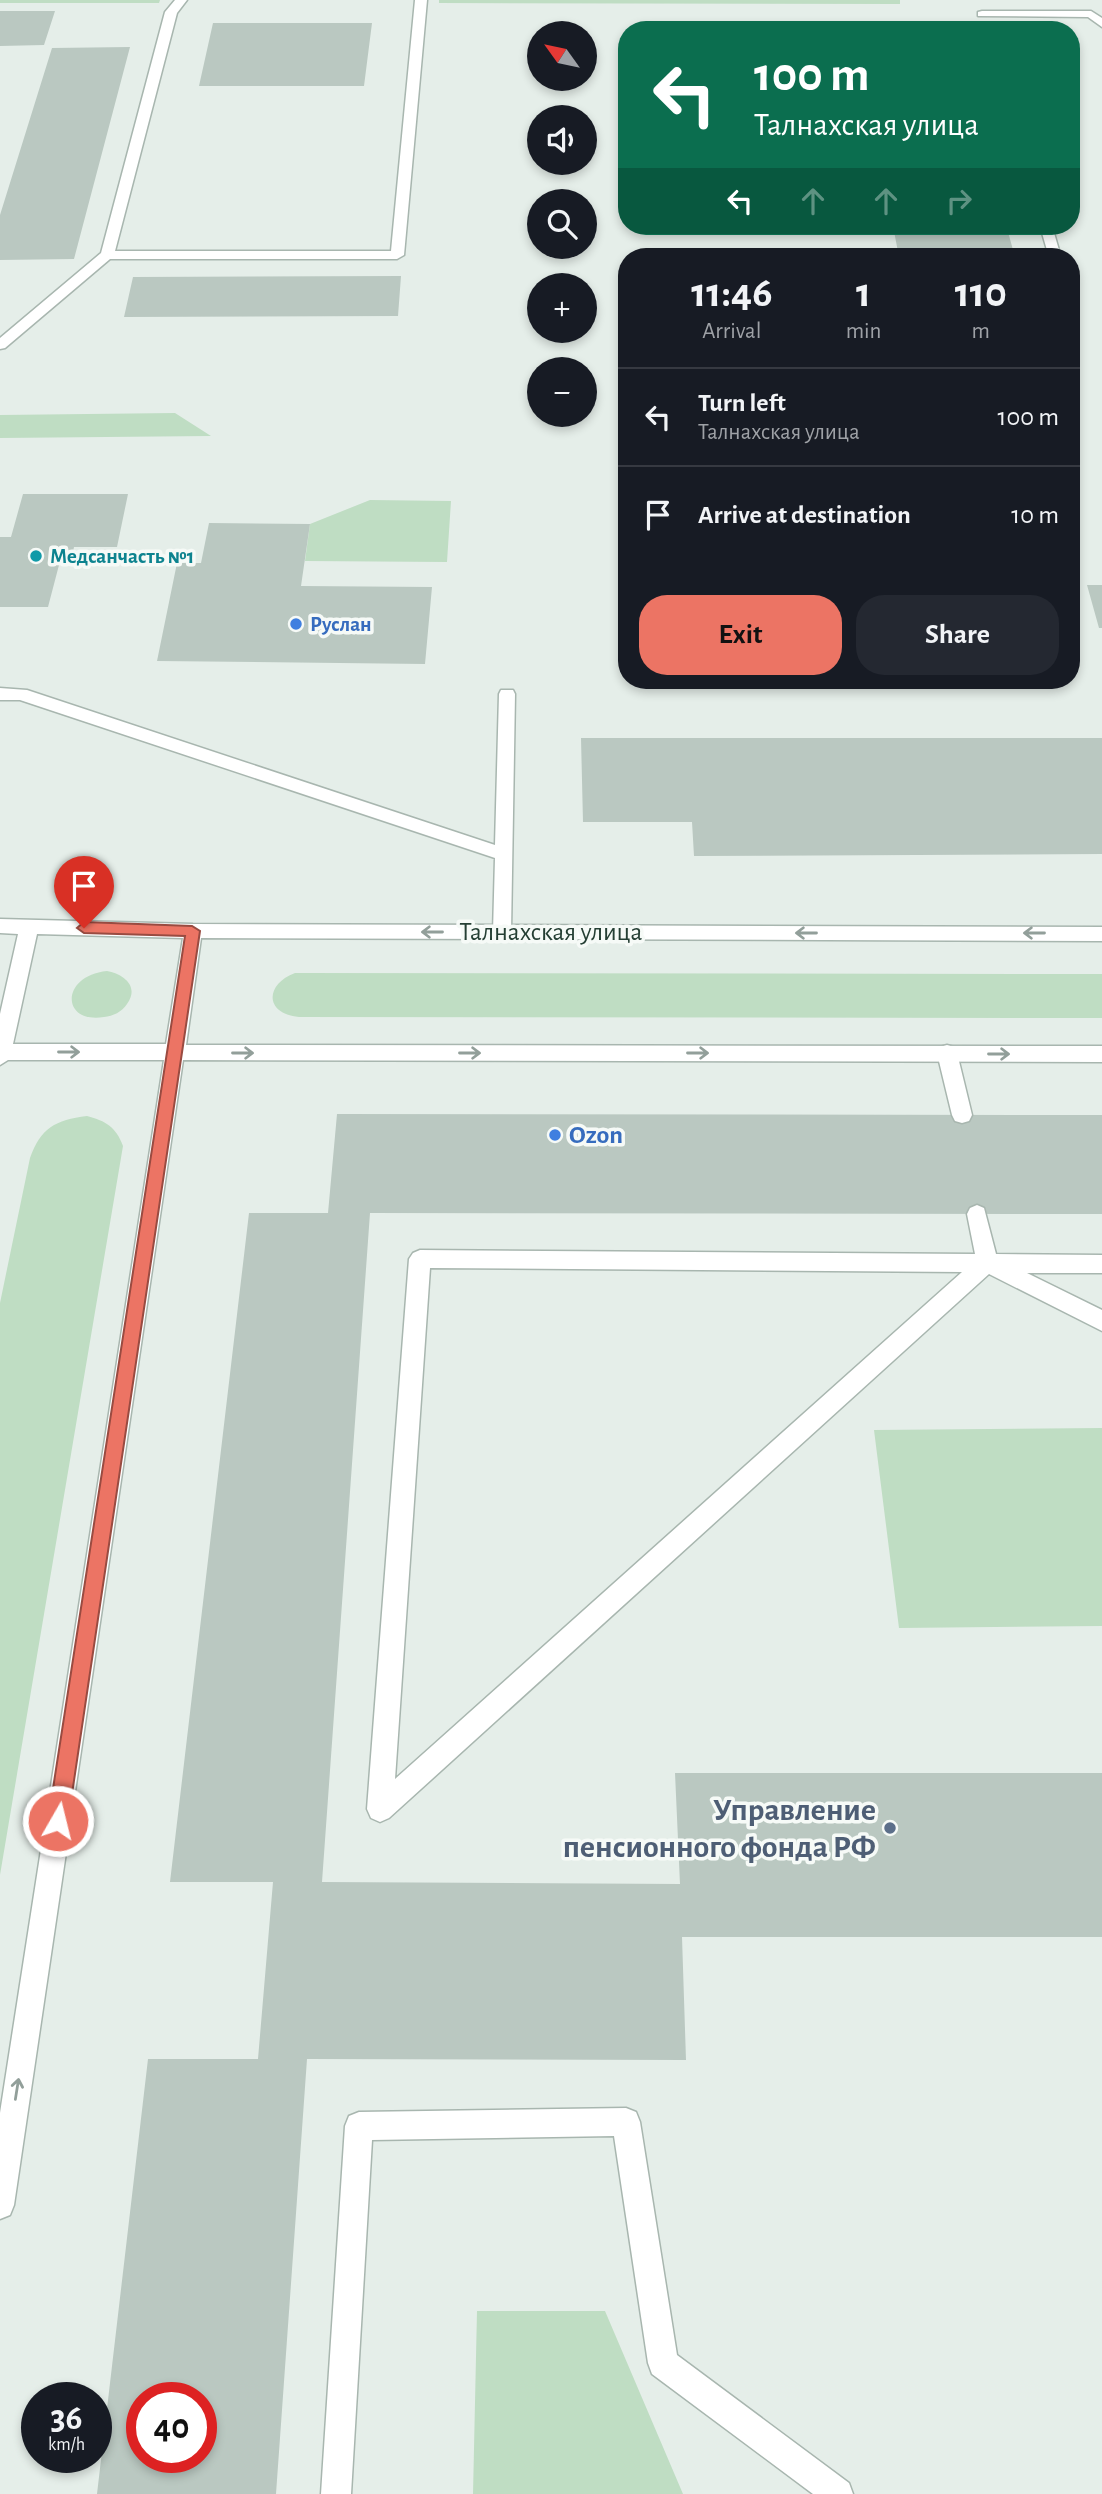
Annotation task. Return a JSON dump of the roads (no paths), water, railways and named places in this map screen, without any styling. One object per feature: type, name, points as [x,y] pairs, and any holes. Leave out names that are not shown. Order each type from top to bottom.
[{"type":"street","points":[[0,345],[107,255],[171,12],[181,0]]},
{"type":"street","points":[[107,255],[397,255],[421,0]]},
{"type":"street","points":[[978,0],[984,21]]},
{"type":"street","points":[[982,14],[1091,14],[1102,24]]},
{"type":"street","points":[[0,694],[21,694],[503,854]]},
{"type":"street","points":[[502,932],[507,694]]},
{"type":"street","name":"Талнахская улица","points":[[0,926],[192,931],[1102,933]]},
{"type":"street","points":[[29,926],[0,1054],[1102,1054]]},
{"type":"street","points":[[0,2205],[192,931]]},
{"type":"street","points":[[947,1054],[962,1115]]},
{"type":"street","points":[[977,1214],[987,1263]]},
{"type":"street","points":[[987,1263],[380,1809],[420,1259],[987,1263],[1102,1264]]},
{"type":"street","points":[[987,1263],[1102,1321]]},
{"type":"street","points":[[336,2494],[359,2126],[626,2122],[663,2363],[838,2494]]},
{"type":"place","name":"Медсанчасть №1","points":[[36,556]]},
{"type":"place","name":"Руслан","points":[[296,624]]},
{"type":"place","name":"Ozon","points":[[555,1135]]},
{"type":"place","name":"Управление пенсионного фонда РФ","points":[[890,1828]]}]
